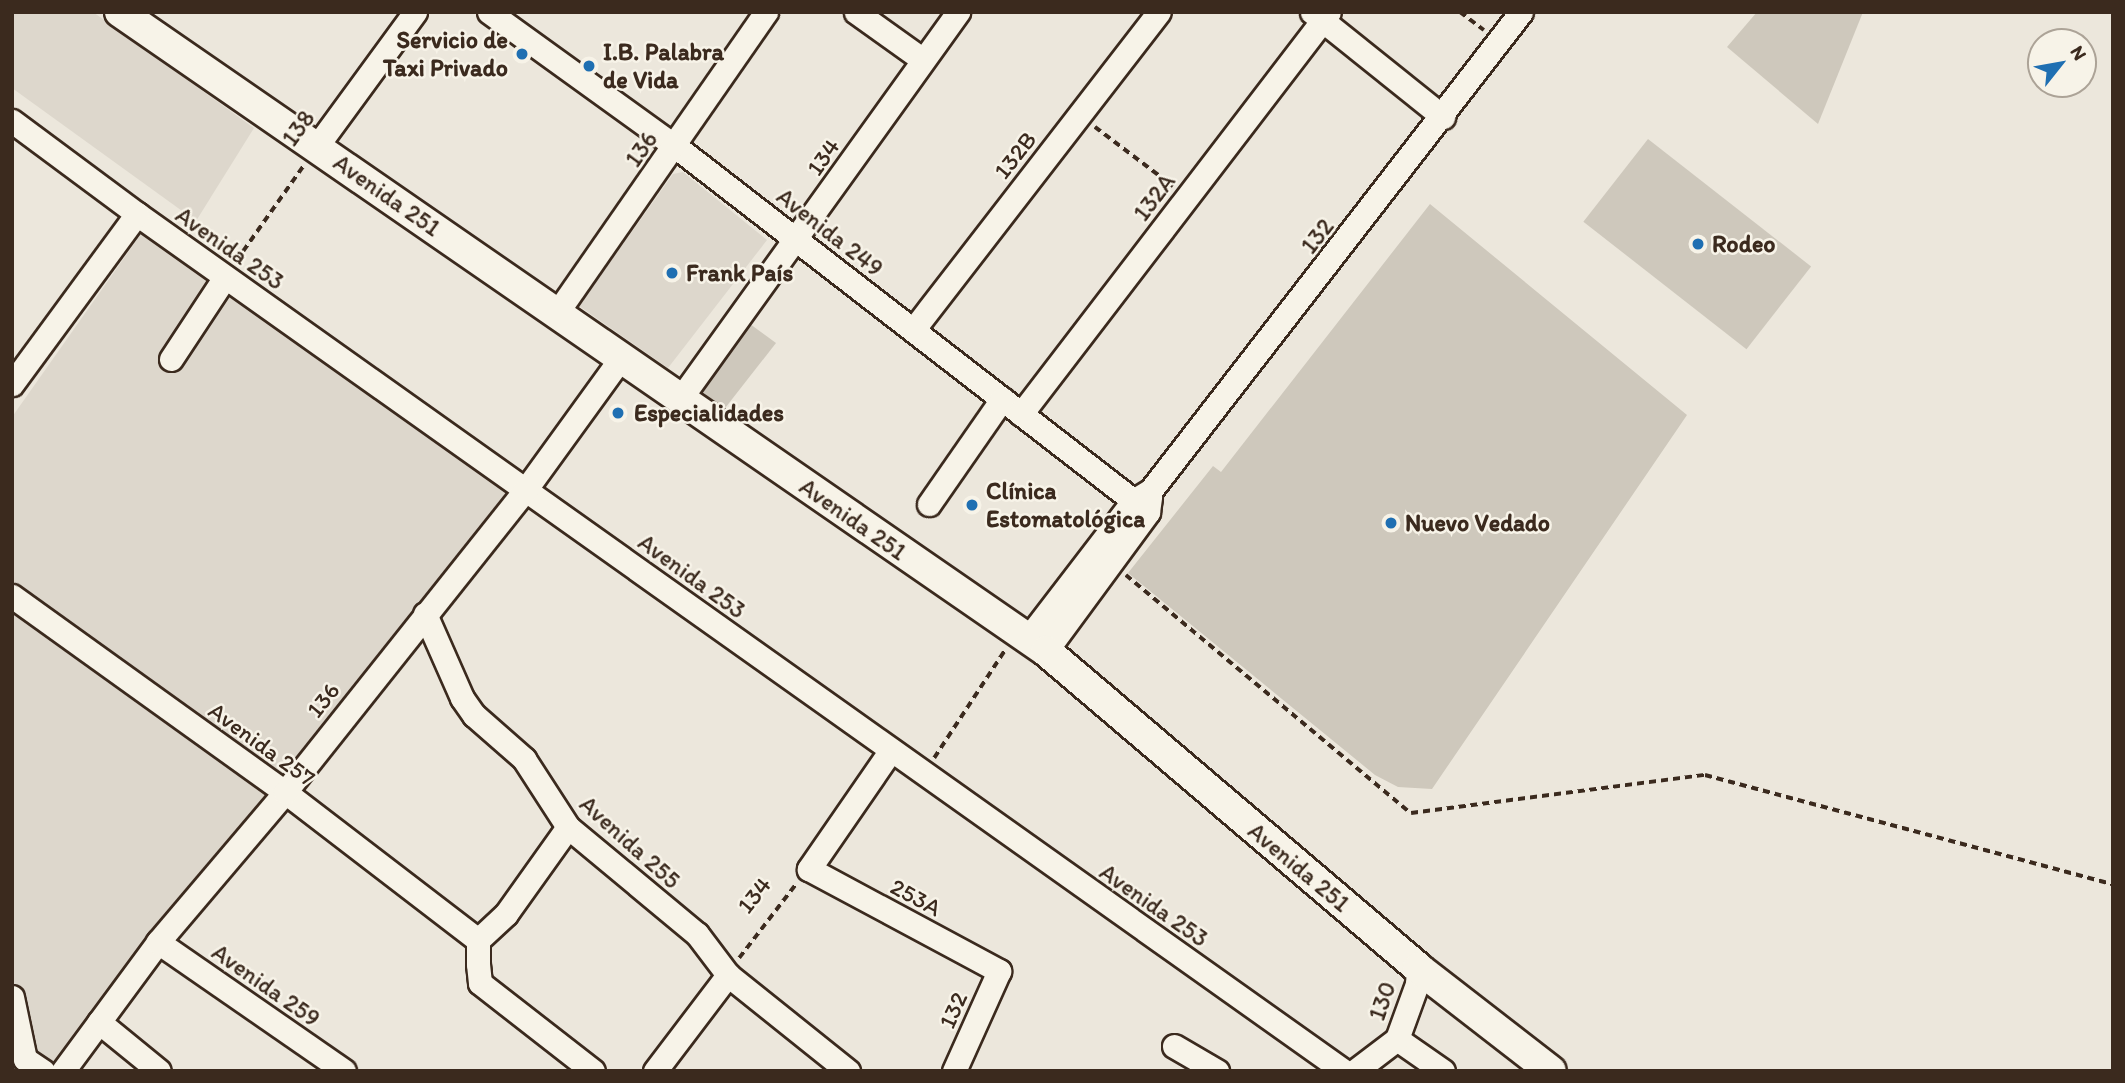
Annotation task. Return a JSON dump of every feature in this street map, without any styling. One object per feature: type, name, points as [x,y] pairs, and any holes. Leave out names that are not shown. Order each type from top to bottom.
[{"type":"main road","name":"Avenida 251","points":[[120,12],[1030,640],[1418,968],[1551,1071]]},
{"type":"street","name":"138","points":[[317,146],[415,12]]},
{"type":"street","name":"Avenida 249","points":[[489,12],[675,146],[1021,414],[1144,501]]},
{"type":"street","name":"136","points":[[556,314],[766,12]]},
{"type":"street","points":[[856,12],[923,60]]},
{"type":"street","name":"134","points":[[680,399],[797,240],[958,12]]},
{"type":"street","name":"132B","points":[[913,330],[1159,12]]},
{"type":"street","name":"132","points":[[1030,640],[1144,501],[1443,117],[1521,12]]},
{"type":"street","points":[[1321,15],[1443,117]]},
{"type":"street","name":"132A","points":[[1021,414],[1187,197],[1321,15]]},
{"type":"street","name":"Avenida 253","points":[[12,121],[136,214],[1343,1071]]},
{"type":"street","points":[[12,384],[21,354],[136,214]]},
{"type":"street","points":[[171,359],[225,276]]},
{"type":"street","name":"136","points":[[63,1071],[158,942],[285,792],[526,489],[620,359]]},
{"type":"street","points":[[929,504],[1002,399]]},
{"type":"street","name":"132","points":[[1030,640],[1111,562],[1144,501]]},
{"type":"street","name":"Avenida 257","points":[[12,596],[285,792],[478,940]]},
{"type":"street","name":"Avenida 255","points":[[425,614],[462,698],[474,715],[524,759],[568,827],[697,934],[728,975],[848,1071]]},
{"type":"street","points":[[809,869],[891,750]]},
{"type":"street","points":[[568,827],[506,914],[478,940],[480,983],[593,1071]]},
{"type":"street","name":"253A","points":[[809,869],[999,971]]},
{"type":"street","name":"Avenida 259","points":[[158,942],[344,1071]]},
{"type":"street","name":"130","points":[[1354,1071],[1397,1039],[1417,984],[1418,968]]},
{"type":"street","name":"132","points":[[954,1071],[999,971]]},
{"type":"street","points":[[655,1071],[728,975]]},
{"type":"street","points":[[12,997],[25,1059],[43,1071]]},
{"type":"street","points":[[99,1022],[159,1071]]},
{"type":"street","points":[[1397,1039],[1443,1071]]},
{"type":"street","points":[[1174,1046],[1217,1071]]},
{"type":"path","points":[[1460,12],[1500,42]]},
{"type":"path","points":[[1080,115],[1187,197]]},
{"type":"path","name":"138","points":[[225,276],[317,146]]},
{"type":"path","points":[[1111,562],[1411,813],[1705,775],[2113,884]]},
{"type":"path","points":[[924,774],[1030,640]]},
{"type":"path","name":"134","points":[[728,975],[769,915],[809,869]]},
{"type":"shaded area","points":[[12,12],[93,12],[254,128],[196,221],[12,88]]},
{"type":"shaded area","points":[[1757,12],[1863,12],[1818,124],[1727,47]]},
{"type":"shaded area","name":"Rodeo","points":[[1648,139],[1811,266],[1746,349],[1583,222]]},
{"type":"shaded area","name":"Frank País","points":[[683,172],[767,240],[668,368],[579,306],[673,174]]},
{"type":"shaded area","name":"Nuevo Vedado","points":[[1430,204],[1687,415],[1432,789],[1398,787],[1375,775],[1128,573],[1213,466],[1221,472]]},
{"type":"shaded area","points":[[148,224],[512,484],[65,1071],[12,1071],[12,417]]},
{"type":"shaded area","points":[[750,324],[776,343],[722,412],[703,392]]},
{"type":"place","name":"Servicio de Taxi Privado","points":[[522,54]]},
{"type":"place","name":"I.B. Palabra de Vida","points":[[589,66]]},
{"type":"place","name":"Rodeo","points":[[1698,244]]},
{"type":"place","name":"Frank País","points":[[672,273]]},
{"type":"place","name":"Especialidades","points":[[618,413]]},
{"type":"place","name":"Clínica Estomatológica","points":[[972,505]]},
{"type":"place","name":"Nuevo Vedado","points":[[1391,523]]}]
